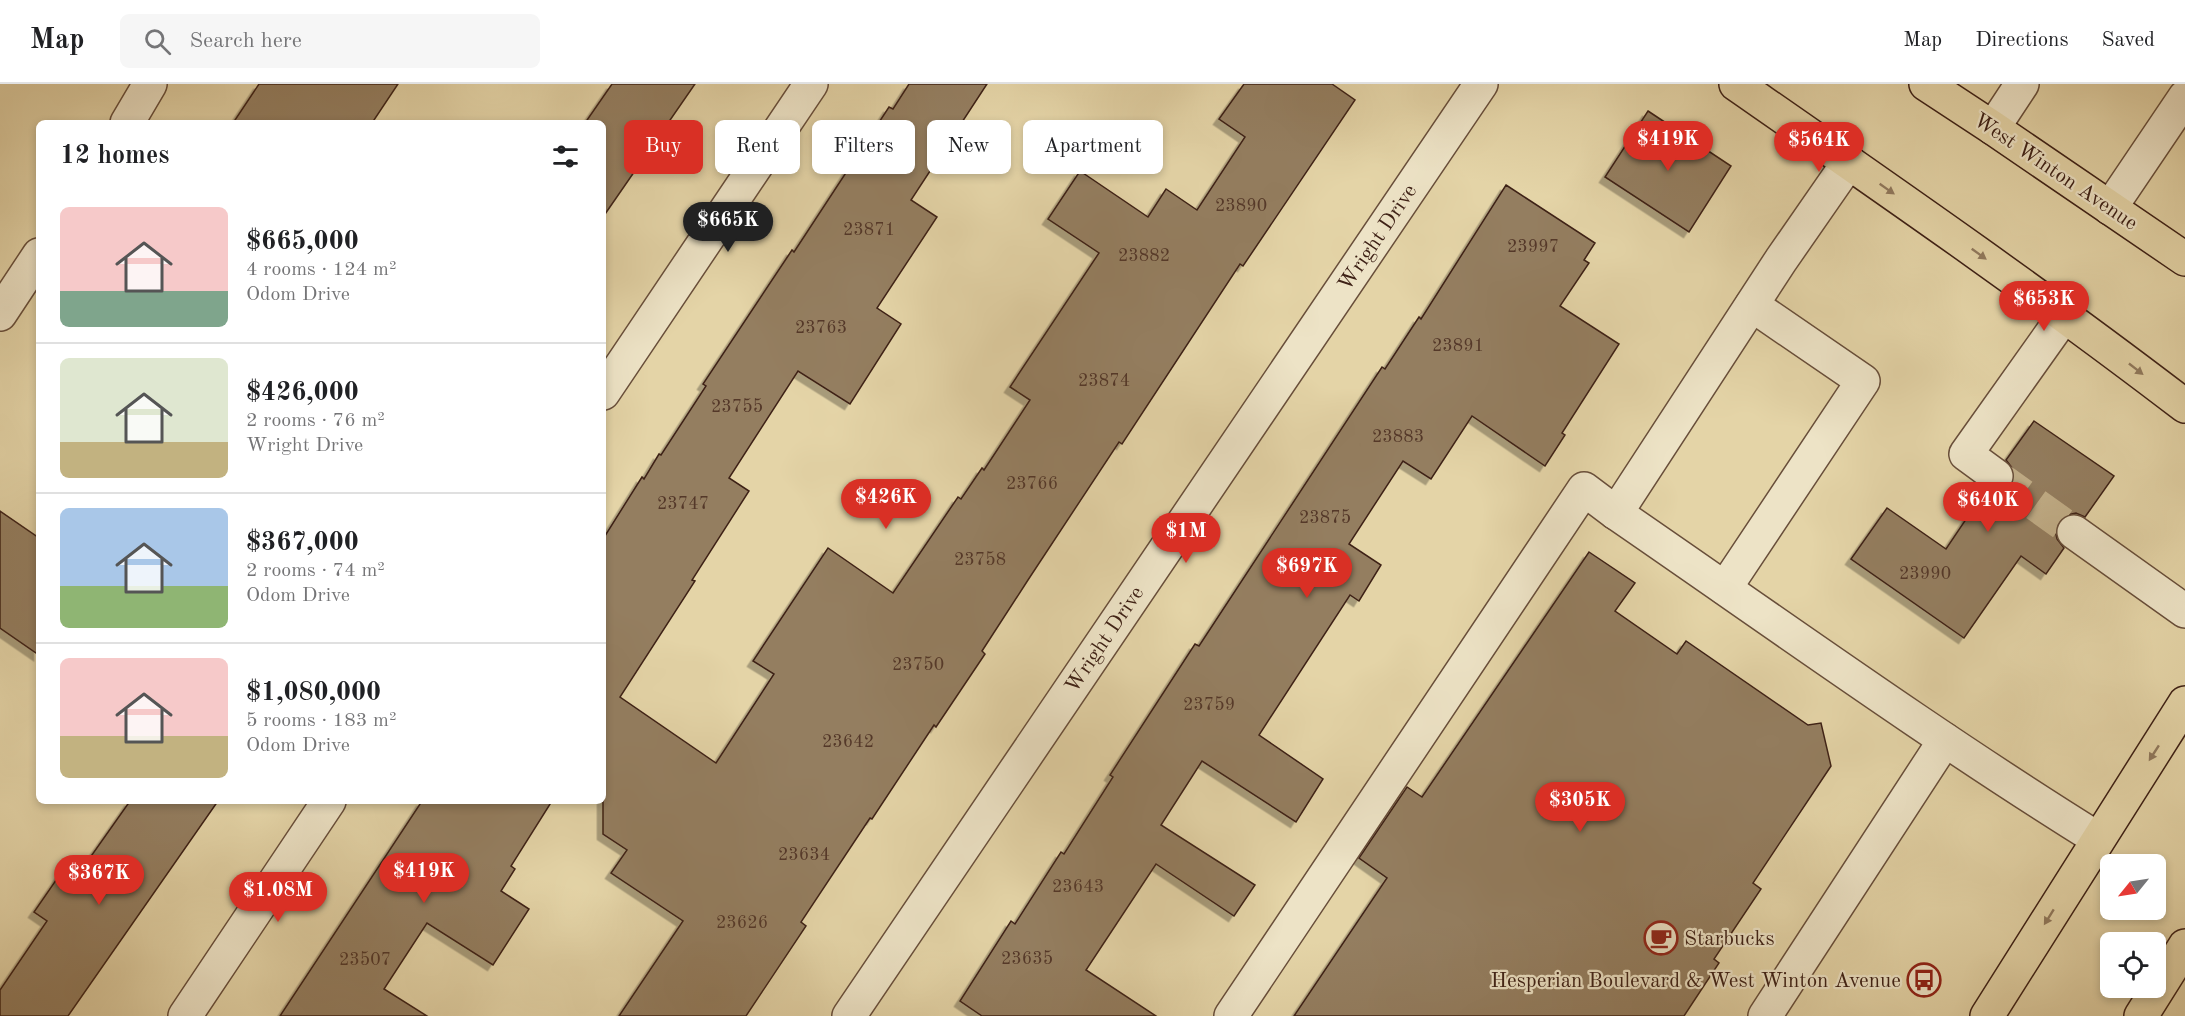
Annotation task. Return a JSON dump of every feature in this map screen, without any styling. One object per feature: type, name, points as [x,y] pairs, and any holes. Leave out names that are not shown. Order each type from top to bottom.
[{"type":"main road","points":[[1736,84],[2064,316],[2185,406]]},
{"type":"main road","name":"West Winton Avenue","points":[[1926,84],[2185,259]]},
{"type":"main road","points":[[1987,1016],[2185,703]]},
{"type":"main road","points":[[2141,1016],[2185,946]]},
{"type":"street","points":[[129,120],[150,84]]},
{"type":"street","points":[[606,389],[811,84]]},
{"type":"street","name":"Wright Drive","points":[[849,1016],[1481,84]]},
{"type":"street","points":[[1993,128],[2022,84]]},
{"type":"street","points":[[2110,208],[2176,110]]},
{"type":"street","points":[[1616,513],[1781,260],[1849,162]]},
{"type":"street","points":[[0,314],[36,260]]},
{"type":"street","points":[[1725,588],[1863,381],[1752,305]]},
{"type":"street","points":[[1995,476],[1966,454],[2064,316]]},
{"type":"street","points":[[1231,1016],[1584,489],[2025,794],[2098,839]]},
{"type":"street","points":[[2074,532],[2185,611]]},
{"type":"street","points":[[1765,1016],[1946,740]]},
{"type":"street","points":[[185,1016],[327,804]]},
{"type":"building","points":[[259,84],[398,84],[374,120],[235,120]]},
{"type":"building","points":[[612,84],[695,84],[670,120],[624,120],[624,174],[633,174],[606,213],[606,120],[587,120]]},
{"type":"building","points":[[909,84],[987,84],[963,120],[927,120],[928,174],[911,200],[937,217],[877,308],[901,324],[850,404],[798,371],[729,478],[749,491],[692,580],[695,581],[620,697],[716,763],[774,674],[753,661],[828,548],[893,593],[958,497],[961,499],[982,468],[984,470],[1030,400],[1010,387],[1099,253],[1048,219],[1078,174],[1084,174],[1148,217],[1166,189],[1197,210],[1245,137],[1219,119],[1244,84],[1332,84],[1355,100],[1243,266],[1240,264],[1122,444],[1119,442],[982,651],[985,654],[936,727],[934,725],[872,819],[870,818],[801,922],[806,926],[746,1016],[619,1016],[683,921],[611,873],[627,850],[603,834],[603,804],[606,804],[606,534],[642,477],[644,479],[659,454],[661,455],[706,386],[703,384],[845,174],[915,174],[915,120],[880,120],[889,107],[893,109]]},
{"type":"building","points":[[1648,111],[1731,166],[1689,232],[1605,177]]},
{"type":"building","points":[[1506,185],[1595,243],[1584,260],[1589,263],[1560,306],[1619,344],[1562,433],[1565,435],[1545,466],[1472,416],[1431,479],[1403,461],[1349,544],[1381,565],[1359,601],[1350,595],[1259,735],[1323,779],[1296,822],[1202,761],[1161,825],[1255,885],[1234,916],[1156,864],[1086,970],[1156,1016],[982,1016],[960,1001],[1011,921],[1015,924],[1061,852],[1064,854],[1113,777],[1110,775],[1195,644],[1199,646],[1382,367],[1385,369],[1419,317],[1421,319]]},
{"type":"building","points":[[2034,421],[2114,476],[2085,517],[2076,513],[2067,515],[2058,522],[2055,530],[2057,539],[2064,548],[2046,574],[2021,556],[1964,638],[1851,559],[1887,508],[1946,549],[1985,491],[1993,495],[2003,493],[2011,487],[2014,479],[2013,469],[2006,460]]},
{"type":"building","points":[[0,511],[36,536],[36,653],[0,628]]},
{"type":"building","points":[[1589,552],[1635,583],[1615,611],[1677,654],[1686,641],[1808,725],[1821,723],[1831,766],[1753,883],[1761,889],[1714,959],[1719,963],[1684,1016],[1294,1016],[1387,878],[1359,858],[1407,787],[1422,797]]},
{"type":"building","points":[[128,804],[216,804],[68,1016],[0,1016],[0,990],[47,921],[34,912],[63,870],[75,879]]},
{"type":"building","points":[[420,804],[550,804],[511,866],[515,869],[501,891],[529,909],[493,965],[427,923],[384,989],[427,1016],[280,1016]]},
{"type":"tunnel","points":[[1996,476],[2074,532]]},
{"type":"place","name":"Starbucks","points":[[1661,938]]},
{"type":"place","name":"Hesperian Boulevard & West Winton Avenue","points":[[1924,980]]}]
